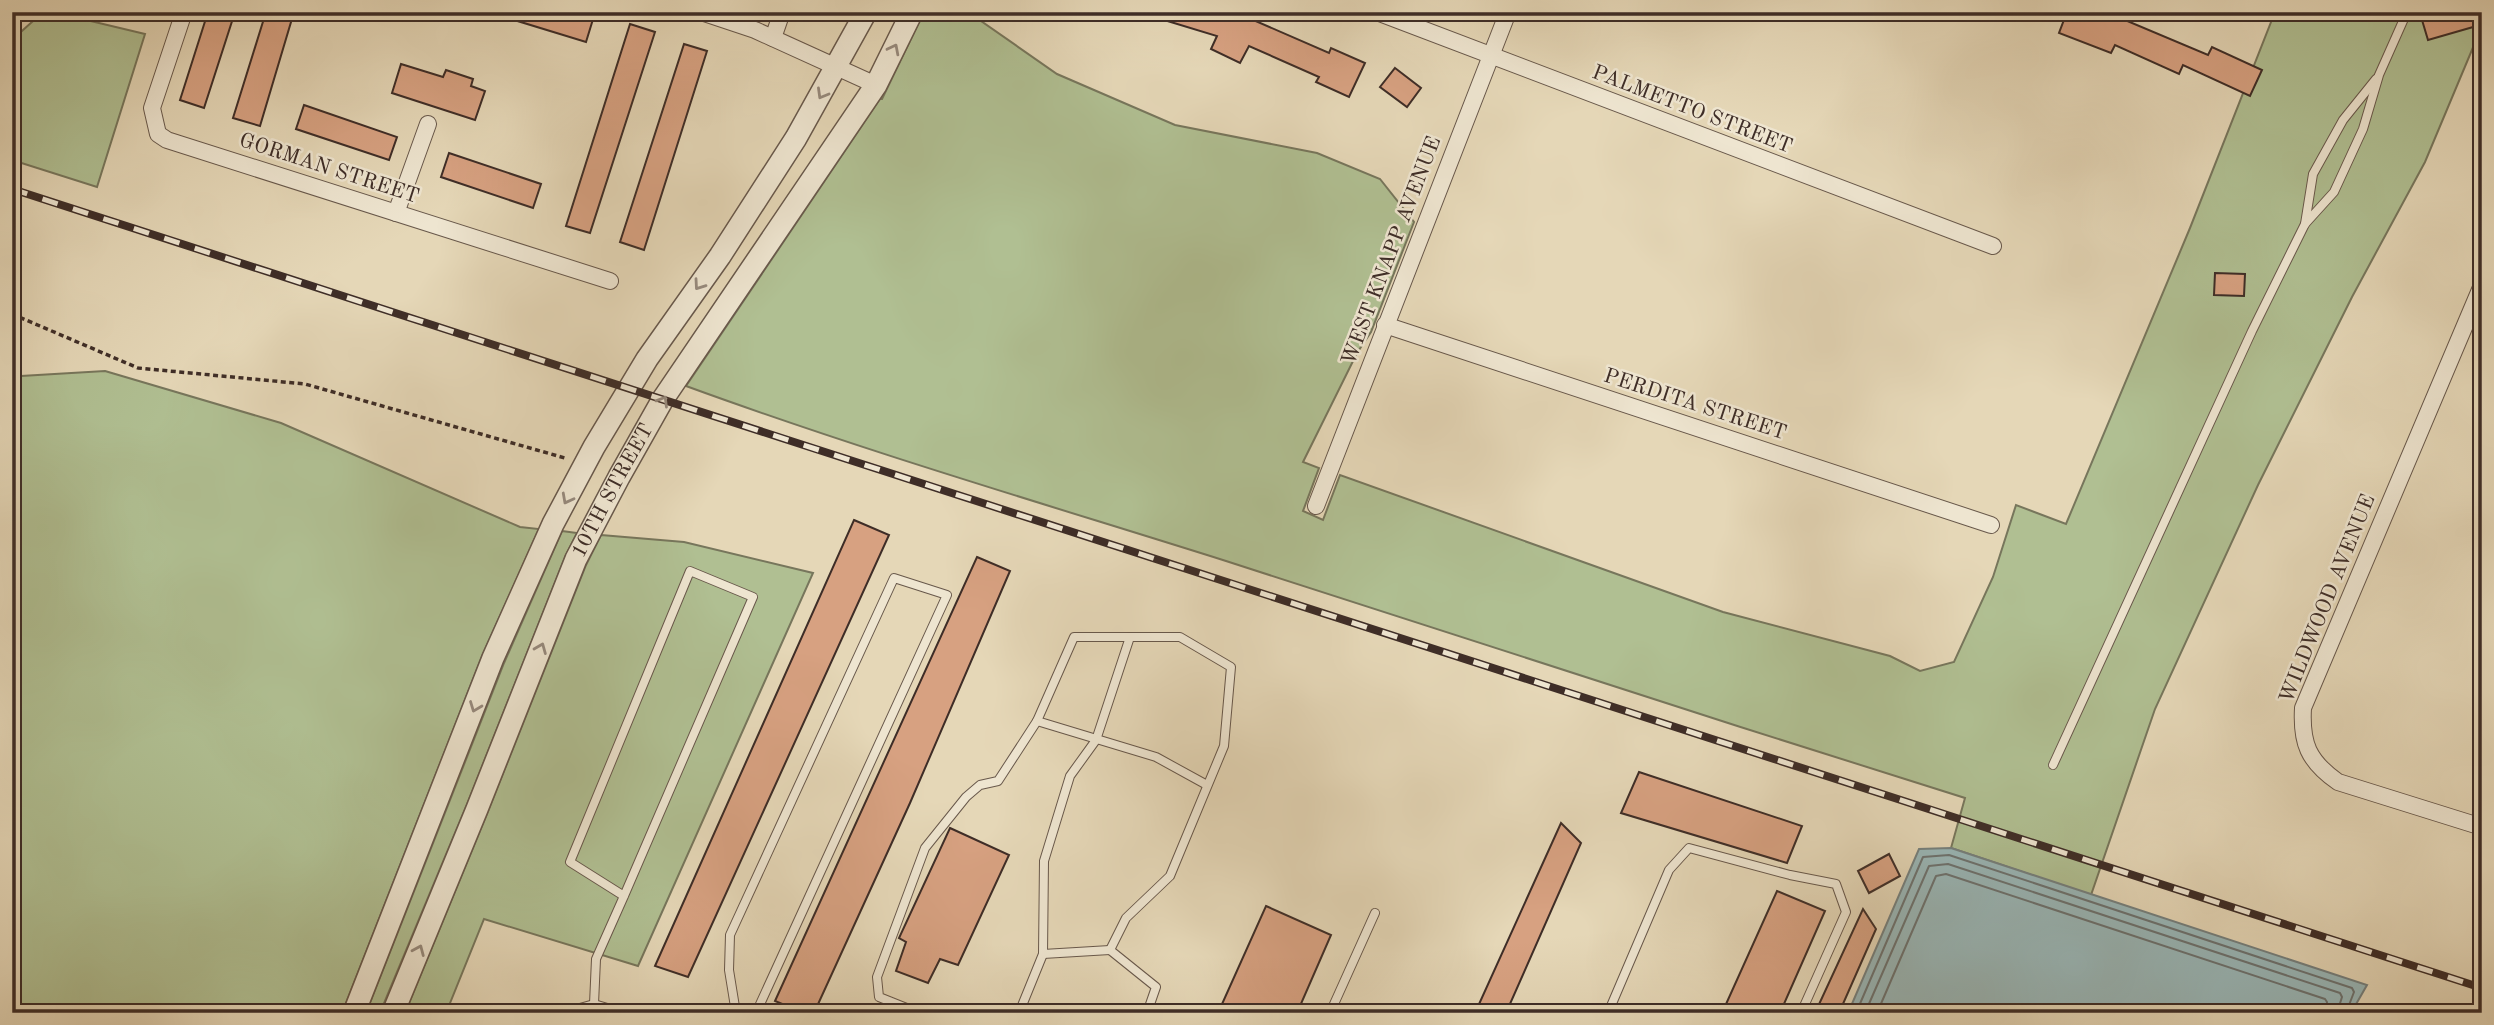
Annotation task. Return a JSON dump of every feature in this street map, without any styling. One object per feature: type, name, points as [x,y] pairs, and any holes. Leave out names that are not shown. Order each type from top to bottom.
[{"type":"street","name":"GORMAN STREET","points":[[184,12],[152,108],[158,134],[167,140],[610,281]]},
{"type":"street","points":[[701,12],[773,38],[876,85]]},
{"type":"street","points":[[773,38],[782,12]]},
{"type":"street","name":"10TH STREET","points":[[354,1013],[493,658],[554,524],[647,359],[796,138],[866,12]]},
{"type":"street","name":"10TH STREET","points":[[393,1013],[576,559],[663,399],[876,85],[912,12]]},
{"type":"street","name":"PALMETTO STREET","points":[[1377,12],[1993,246]]},
{"type":"street","name":"WEST KNAPP AVENUE","points":[[1316,506],[1508,12]]},
{"type":"street","points":[[396,213],[428,124]]},
{"type":"street","name":"WILDWOOD AVENUE","points":[[2482,285],[2303,708],[2301,735],[2319,769],[2338,782],[2482,827]]},
{"type":"street","points":[[680,312],[710,331]]},
{"type":"street","name":"PERDITA STREET","points":[[1385,325],[1992,525]]},
{"type":"street","points":[[585,465],[619,477]]},
{"type":"lane","points":[[2053,765],[2179,486],[2305,224],[2334,192],[2362,129],[2379,75],[2407,12]]},
{"type":"lane","points":[[2305,224],[2313,174],[2343,120],[2379,75]]},
{"type":"lane","points":[[594,1004],[596,959],[624,896],[753,597],[690,571],[570,862],[624,896]]},
{"type":"lane","points":[[736,1013],[729,970],[730,935],[894,578],[947,595],[756,1013]]},
{"type":"lane","points":[[919,1013],[879,997],[877,977],[925,848],[966,797],[980,785],[998,780],[1037,721],[1074,637],[1180,637],[1231,667],[1224,746],[1170,876],[1126,918],[1110,950]]},
{"type":"lane","points":[[1020,1012],[1043,954],[1044,861],[1070,776],[1096,740],[1130,637]]},
{"type":"lane","points":[[1037,721],[1156,757],[1207,785]]},
{"type":"lane","points":[[1608,1013],[1669,870],[1689,848],[1836,884],[1846,912],[1801,1013]]},
{"type":"lane","points":[[1330,1013],[1375,913]]},
{"type":"lane","points":[[1043,954],[1110,950],[1156,987],[1147,1013]]},
{"type":"lane","points":[[562,1013],[594,1004],[624,1013]]},
{"type":"path","points":[[12,314],[138,368],[305,384],[585,465]]},
{"type":"green space","points":[[43,12],[53,12],[145,34],[97,187],[12,160],[12,40]]},
{"type":"green space","points":[[924,12],[968,12],[1057,74],[1175,125],[1317,153],[1380,179],[1414,222],[1371,332],[1357,353],[1303,462],[1319,468],[1303,511],[1323,520],[1340,475],[1723,612],[1890,656],[1920,671],[1954,662],[1993,577],[2016,505],[2066,524],[2190,228],[2275,12],[2482,12],[2482,26],[2425,162],[2352,297],[2258,485],[2155,709],[2091,895],[1951,848],[1965,798],[887,455],[686,386],[882,99]]},
{"type":"green space","points":[[105,371],[281,423],[520,527],[539,529],[483,654],[342,1013],[12,1013],[12,383],[21,376]]},
{"type":"green space","points":[[562,531],[577,533],[380,1013],[366,1013],[504,663]]},
{"type":"green space","points":[[601,535],[684,542],[813,573],[638,966],[484,919],[446,1013],[405,1013],[586,565]]},
{"type":"water","points":[[1951,848],[2367,985],[2351,1013],[1848,1013],[1919,849]]},
{"type":"building","points":[[208,12],[235,12],[204,108],[180,100]]},
{"type":"building","points":[[266,12],[294,12],[260,126],[233,118]]},
{"type":"building","points":[[502,12],[581,12],[594,16],[586,42],[501,16]]},
{"type":"building","points":[[1152,12],[1235,12],[1329,53],[1331,48],[1365,63],[1349,97],[1316,82],[1319,77],[1249,46],[1240,63],[1211,49],[1217,36],[1151,16]]},
{"type":"building","points":[[2067,12],[2076,12],[2095,19],[2098,12],[2106,12],[2208,55],[2212,47],[2262,70],[2250,96],[2183,65],[2179,74],[2115,45],[2111,53],[2059,33]]},
{"type":"building","points":[[2449,12],[2476,12],[2480,25],[2428,40],[2422,20]]},
{"type":"building","points":[[630,24],[655,32],[590,233],[566,226]]},
{"type":"building","points":[[684,44],[707,51],[644,250],[620,242]]},
{"type":"building","points":[[401,64],[443,77],[446,70],[473,79],[471,86],[485,91],[475,120],[392,93]]},
{"type":"building","points":[[1395,68],[1421,88],[1407,107],[1380,87]]},
{"type":"building","points":[[304,105],[397,137],[389,160],[296,129]]},
{"type":"building","points":[[449,153],[541,184],[533,208],[441,177]]},
{"type":"building","points":[[2215,273],[2245,274],[2244,296],[2214,295]]},
{"type":"building","points":[[854,520],[889,535],[688,977],[655,966]]},
{"type":"building","points":[[977,557],[1010,571],[910,803],[814,1013],[804,1013],[775,1001]]},
{"type":"building","points":[[1639,772],[1802,826],[1787,863],[1621,813]]},
{"type":"building","points":[[1561,823],[1581,843],[1506,1013],[1475,1013]]},
{"type":"building","points":[[950,828],[1009,855],[958,965],[940,959],[928,983],[896,971],[906,942],[899,938]]},
{"type":"building","points":[[1889,854],[1900,876],[1869,893],[1858,871]]},
{"type":"building","points":[[1777,891],[1825,911],[1780,1013],[1722,1013]]},
{"type":"building","points":[[1266,906],[1331,935],[1297,1013],[1218,1013]]},
{"type":"building","points":[[1863,909],[1876,929],[1839,1013],[1815,1013]]},
{"type":"railway","points":[[12,189],[2482,988]]}]
